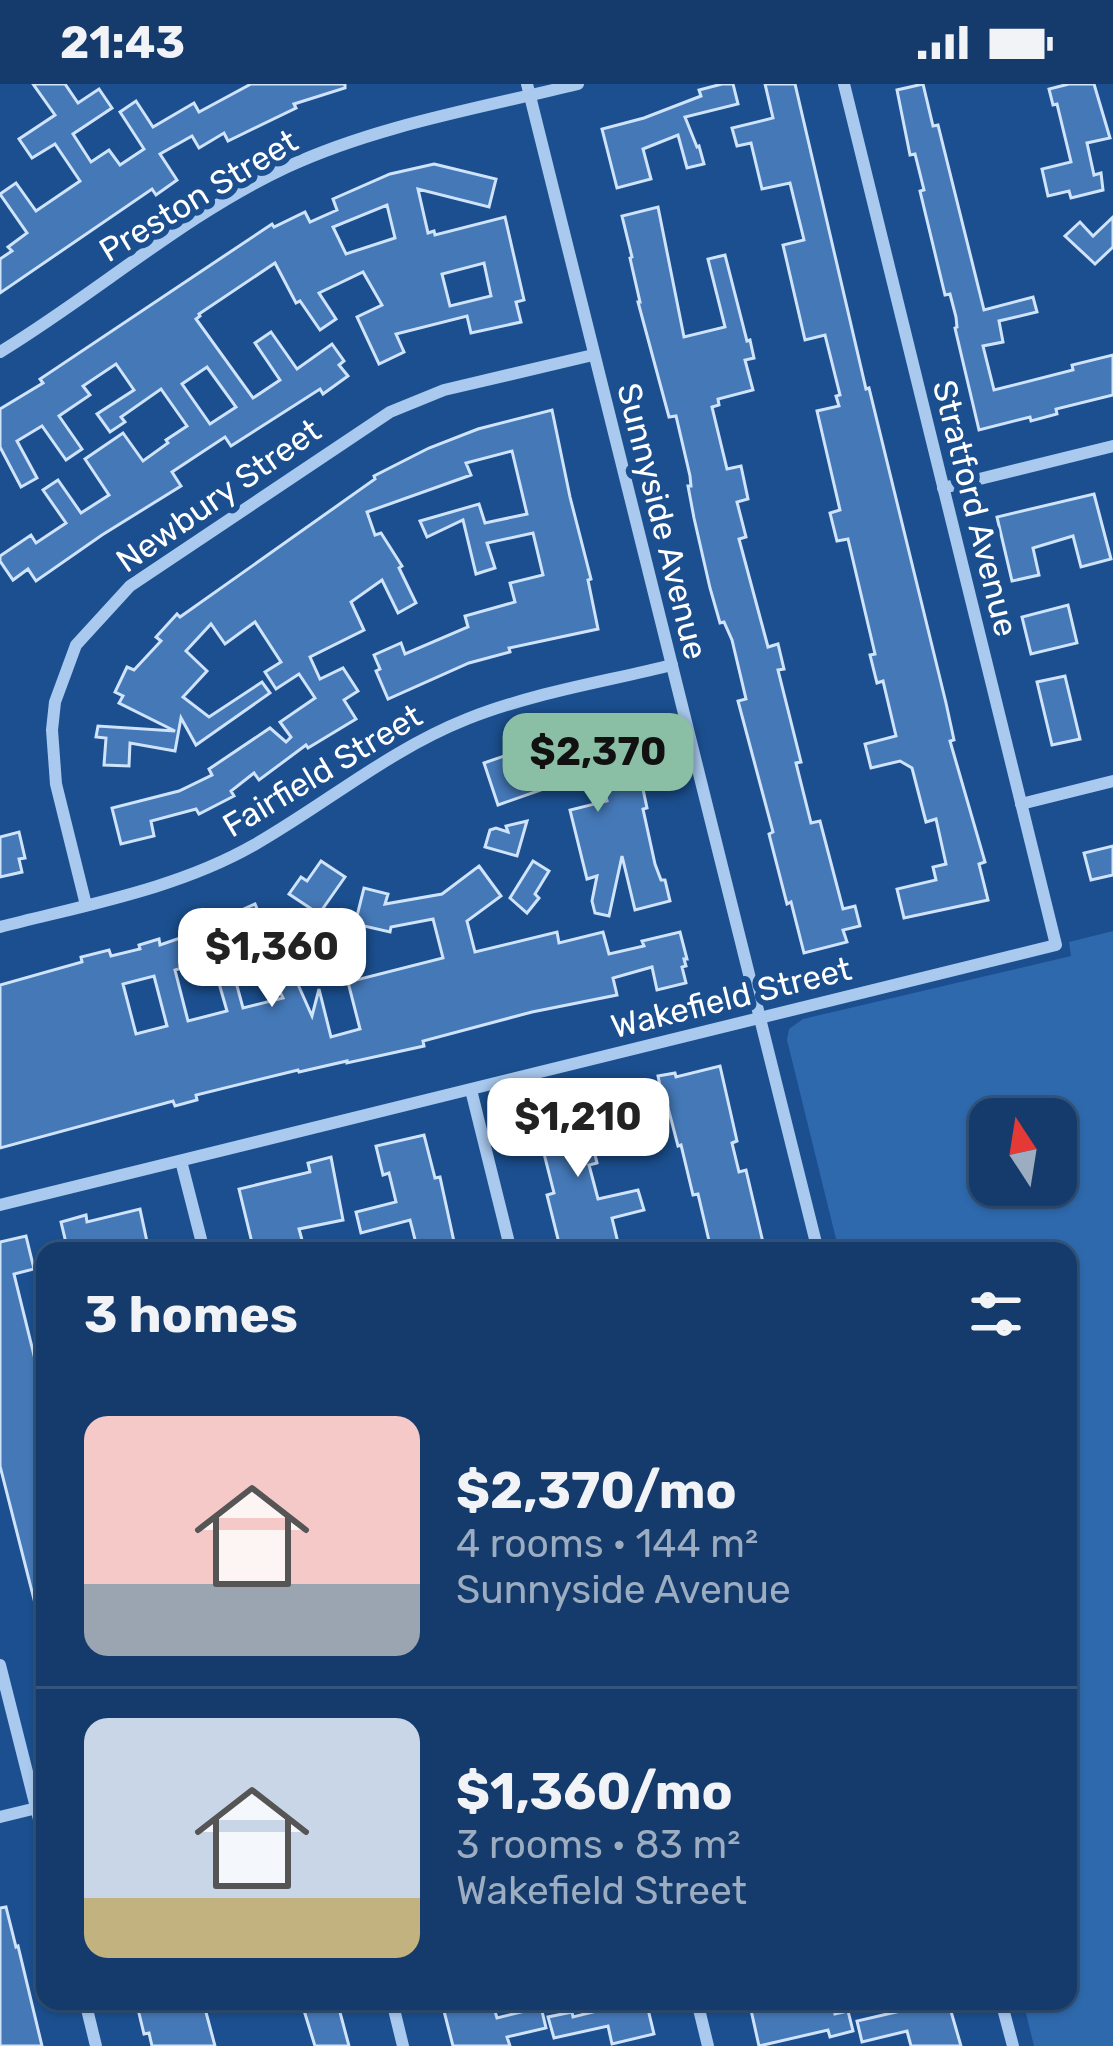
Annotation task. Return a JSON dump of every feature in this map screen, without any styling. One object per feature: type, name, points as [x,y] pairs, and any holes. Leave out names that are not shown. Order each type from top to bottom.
[{"type":"street","name":"Preston Street","points":[[0,352],[210,212],[282,170],[362,137],[529,90],[578,84]]},
{"type":"street","name":"Stratford Avenue","points":[[844,84],[1056,945]]},
{"type":"street","name":"Sunnyside Avenue","points":[[529,90],[816,1242]]},
{"type":"street","name":"Newbury Street","points":[[86,905],[56,784],[52,730],[55,702],[76,645],[114,601],[390,412],[444,390],[593,355]]},
{"type":"street","points":[[944,488],[1113,446]]},
{"type":"street","name":"Fairfield Street","points":[[0,927],[176,880],[250,848],[376,765],[466,719],[672,665]]},
{"type":"street","points":[[1022,804],[1113,781]]},
{"type":"street","name":"Wakefield Street","points":[[0,1205],[1056,945]]},
{"type":"street","points":[[471,1090],[509,1242]]},
{"type":"street","points":[[181,1161],[202,1242]]},
{"type":"street","points":[[0,1665],[36,1790]]},
{"type":"street","points":[[0,1817],[36,1808]]},
{"type":"street","points":[[87,2010],[96,2046]]},
{"type":"street","points":[[394,2010],[403,2046]]},
{"type":"street","points":[[699,2010],[708,2046]]},
{"type":"street","points":[[1003,2010],[1013,2046]]},
{"type":"shaded area","points":[[1113,931],[1113,2046],[1034,2046],[1025,2010],[1077,2010],[1077,1242],[837,1242],[787,1040],[789,1029],[803,1019],[1071,956],[1069,942]]},
{"type":"building","points":[[33,84],[65,84],[78,103],[99,89],[112,108],[73,134],[91,162],[109,150],[120,165],[144,149],[120,112],[136,101],[153,127],[194,103],[199,112],[251,84],[345,84],[345,88],[294,104],[296,108],[228,141],[224,133],[199,148],[192,136],[160,154],[177,180],[156,195],[152,189],[0,293],[0,259],[27,233],[0,194],[16,183],[36,211],[80,181],[55,144],[32,158],[19,139],[55,115]]},
{"type":"building","points":[[733,84],[738,104],[685,117],[704,164],[687,168],[678,135],[643,149],[651,179],[617,188],[602,129],[644,118],[701,96],[699,90]]},
{"type":"building","points":[[765,84],[795,84],[946,703],[954,740],[950,741],[985,862],[979,864],[988,900],[904,918],[897,889],[936,880],[933,867],[946,864],[936,819],[926,822],[912,768],[900,761],[871,768],[865,744],[896,736],[883,681],[877,683],[870,655],[875,654],[848,539],[837,541],[830,513],[840,510],[817,411],[839,406],[836,396],[840,395],[825,335],[805,340],[783,245],[804,240],[790,183],[762,189],[751,143],[737,146],[732,128],[773,118]]},
{"type":"building","points":[[923,84],[933,126],[938,125],[984,310],[1033,297],[1037,312],[999,321],[1003,342],[983,346],[994,390],[1113,355],[1113,395],[1056,409],[1057,414],[1031,421],[1030,417],[979,430],[956,317],[950,294],[945,295],[897,90]]},
{"type":"building","points":[[1094,84],[1110,138],[1087,143],[1094,175],[1101,173],[1103,190],[1071,198],[1069,191],[1048,196],[1042,169],[1071,162],[1049,89]]},
{"type":"building","points":[[434,164],[496,179],[489,207],[418,189],[428,233],[505,217],[524,300],[516,302],[521,322],[471,333],[467,316],[396,334],[404,352],[379,364],[357,317],[382,305],[363,272],[319,293],[336,319],[320,330],[300,301],[296,303],[275,263],[196,319],[253,398],[280,380],[255,343],[271,332],[297,369],[332,344],[348,376],[231,446],[225,437],[172,472],[181,486],[36,581],[28,569],[13,580],[0,556],[31,535],[36,543],[66,523],[43,490],[58,480],[81,513],[109,495],[85,459],[123,433],[143,461],[187,426],[161,389],[121,417],[125,422],[110,432],[97,414],[134,390],[116,364],[83,386],[90,395],[59,416],[82,449],[66,460],[42,426],[17,441],[37,478],[21,487],[0,447],[0,409],[272,224],[305,212],[310,222],[337,210],[333,199],[390,174]],"holes":[[[387,205],[395,238],[346,254],[333,227]],[[484,263],[491,296],[450,306],[442,274]],[[207,367],[236,407],[210,424],[182,384]]]},
{"type":"building","points":[[658,207],[684,337],[725,327],[708,259],[725,255],[754,358],[745,360],[753,390],[718,399],[719,405],[712,407],[727,469],[741,466],[748,499],[737,502],[746,537],[739,539],[768,647],[778,644],[784,669],[778,670],[811,823],[820,821],[843,909],[855,906],[860,926],[843,930],[847,942],[804,953],[791,902],[787,904],[738,701],[746,699],[732,640],[724,622],[720,623],[710,588],[676,416],[669,417],[638,302],[622,216]]},
{"type":"building","points":[[1113,217],[1113,247],[1095,264],[1065,236],[1080,222],[1093,236]]},
{"type":"building","points":[[552,410],[598,629],[509,648],[510,652],[469,663],[388,699],[374,655],[401,643],[405,654],[468,627],[465,616],[515,602],[510,583],[543,575],[533,533],[487,543],[495,568],[476,574],[463,520],[427,537],[420,521],[479,504],[485,523],[527,514],[512,451],[466,463],[471,475],[367,512],[375,535],[381,533],[402,566],[416,603],[398,613],[382,580],[351,602],[364,630],[310,657],[320,679],[343,668],[358,691],[344,700],[356,719],[306,745],[259,780],[254,773],[231,791],[234,796],[199,814],[196,809],[151,821],[154,836],[121,844],[112,808],[179,791],[212,775],[209,769],[270,728],[286,742],[291,737],[280,722],[315,698],[299,674],[276,689],[265,672],[281,662],[255,622],[225,644],[211,624],[186,651],[207,671],[183,697],[209,717],[262,682],[270,693],[196,745],[181,718],[175,751],[130,743],[129,766],[104,765],[106,738],[96,737],[98,726],[175,731],[119,703],[123,696],[115,692],[127,667],[134,670],[161,641],[156,637],[177,614],[180,617],[374,476],[478,429]]},
{"type":"building","points":[[1094,494],[1111,559],[1081,567],[1073,536],[1033,548],[1039,575],[1012,581],[997,517]]},
{"type":"building","points":[[1068,605],[1077,643],[1031,654],[1022,617]]},
{"type":"building","points":[[1065,676],[1080,739],[1052,745],[1037,682]]},
{"type":"building","points":[[624,724],[637,761],[655,864],[670,901],[635,910],[622,856],[609,916],[595,913],[592,901],[597,876],[587,879],[570,810],[607,801],[600,770],[551,782],[552,786],[498,805],[484,763],[510,754],[515,769],[596,747],[592,732]]},
{"type":"building","points":[[527,821],[517,856],[485,847],[490,830],[508,832],[506,826]]},
{"type":"building","points":[[19,832],[25,858],[19,859],[22,872],[0,877],[0,837]]},
{"type":"building","points":[[1113,846],[1113,875],[1091,880],[1084,853]]},
{"type":"building","points":[[321,861],[345,877],[319,914],[289,894],[301,877],[307,881]]},
{"type":"building","points":[[533,861],[549,871],[535,894],[539,898],[527,913],[510,898]]},
{"type":"building","points":[[479,866],[501,896],[467,921],[475,952],[557,932],[559,943],[603,932],[609,954],[680,932],[687,959],[682,967],[686,983],[657,990],[652,967],[613,978],[617,995],[532,1012],[423,1041],[424,1046],[196,1095],[197,1100],[175,1106],[173,1101],[0,1148],[0,985],[109,950],[111,956],[159,939],[160,945],[189,935],[187,927],[205,922],[208,934],[240,920],[237,912],[255,904],[269,936],[228,953],[243,1008],[283,998],[275,981],[288,962],[312,1016],[319,989],[331,1037],[360,1029],[348,982],[443,958],[433,919],[391,927],[390,932],[355,924],[364,888],[388,894],[385,904],[442,894]],"holes":[[[212,959],[227,1011],[188,1021],[175,970]],[[154,976],[167,1026],[136,1034],[123,984]]]},
{"type":"building","points":[[315,922],[354,948],[348,972],[325,966],[329,952],[305,936]]},
{"type":"building","points":[[720,1066],[739,1172],[746,1170],[763,1242],[709,1242],[658,1076],[675,1073],[676,1077]]},
{"type":"building","points":[[594,1099],[601,1127],[589,1130],[597,1163],[589,1165],[598,1199],[638,1190],[644,1210],[612,1218],[618,1242],[559,1242],[547,1195],[554,1193],[541,1142],[534,1143],[528,1115]]},
{"type":"building","points":[[424,1135],[435,1178],[440,1177],[454,1242],[416,1242],[410,1220],[361,1233],[356,1212],[396,1202],[376,1146]]},
{"type":"building","points":[[331,1157],[343,1220],[299,1229],[303,1242],[252,1242],[239,1189],[310,1172],[308,1163]]},
{"type":"building","points":[[140,1209],[147,1242],[66,1242],[61,1222],[86,1215],[87,1222]]},
{"type":"building","points":[[26,1236],[34,1269],[14,1274],[36,1363],[36,1607],[0,1466],[0,1242]]},
{"type":"building","points":[[6,1907],[42,2046],[0,2046],[0,1908]]},
{"type":"building","points":[[138,2010],[205,2010],[215,2046],[152,2046],[149,2033],[144,2034]]},
{"type":"building","points":[[304,2010],[339,2010],[349,2046],[315,2046]]},
{"type":"building","points":[[495,2010],[497,2018],[542,2010],[546,2028],[507,2037],[510,2046],[453,2046],[444,2011]]},
{"type":"building","points":[[601,2010],[648,2010],[654,2034],[612,2044],[608,2026],[554,2038],[548,2017],[572,2012],[573,2017]]},
{"type":"building","points":[[751,2010],[848,2011],[853,2031],[830,2037],[828,2030],[759,2046]]},
{"type":"building","points":[[951,2010],[961,2046],[911,2046],[907,2031],[862,2042],[857,2021],[900,2011]]}]
